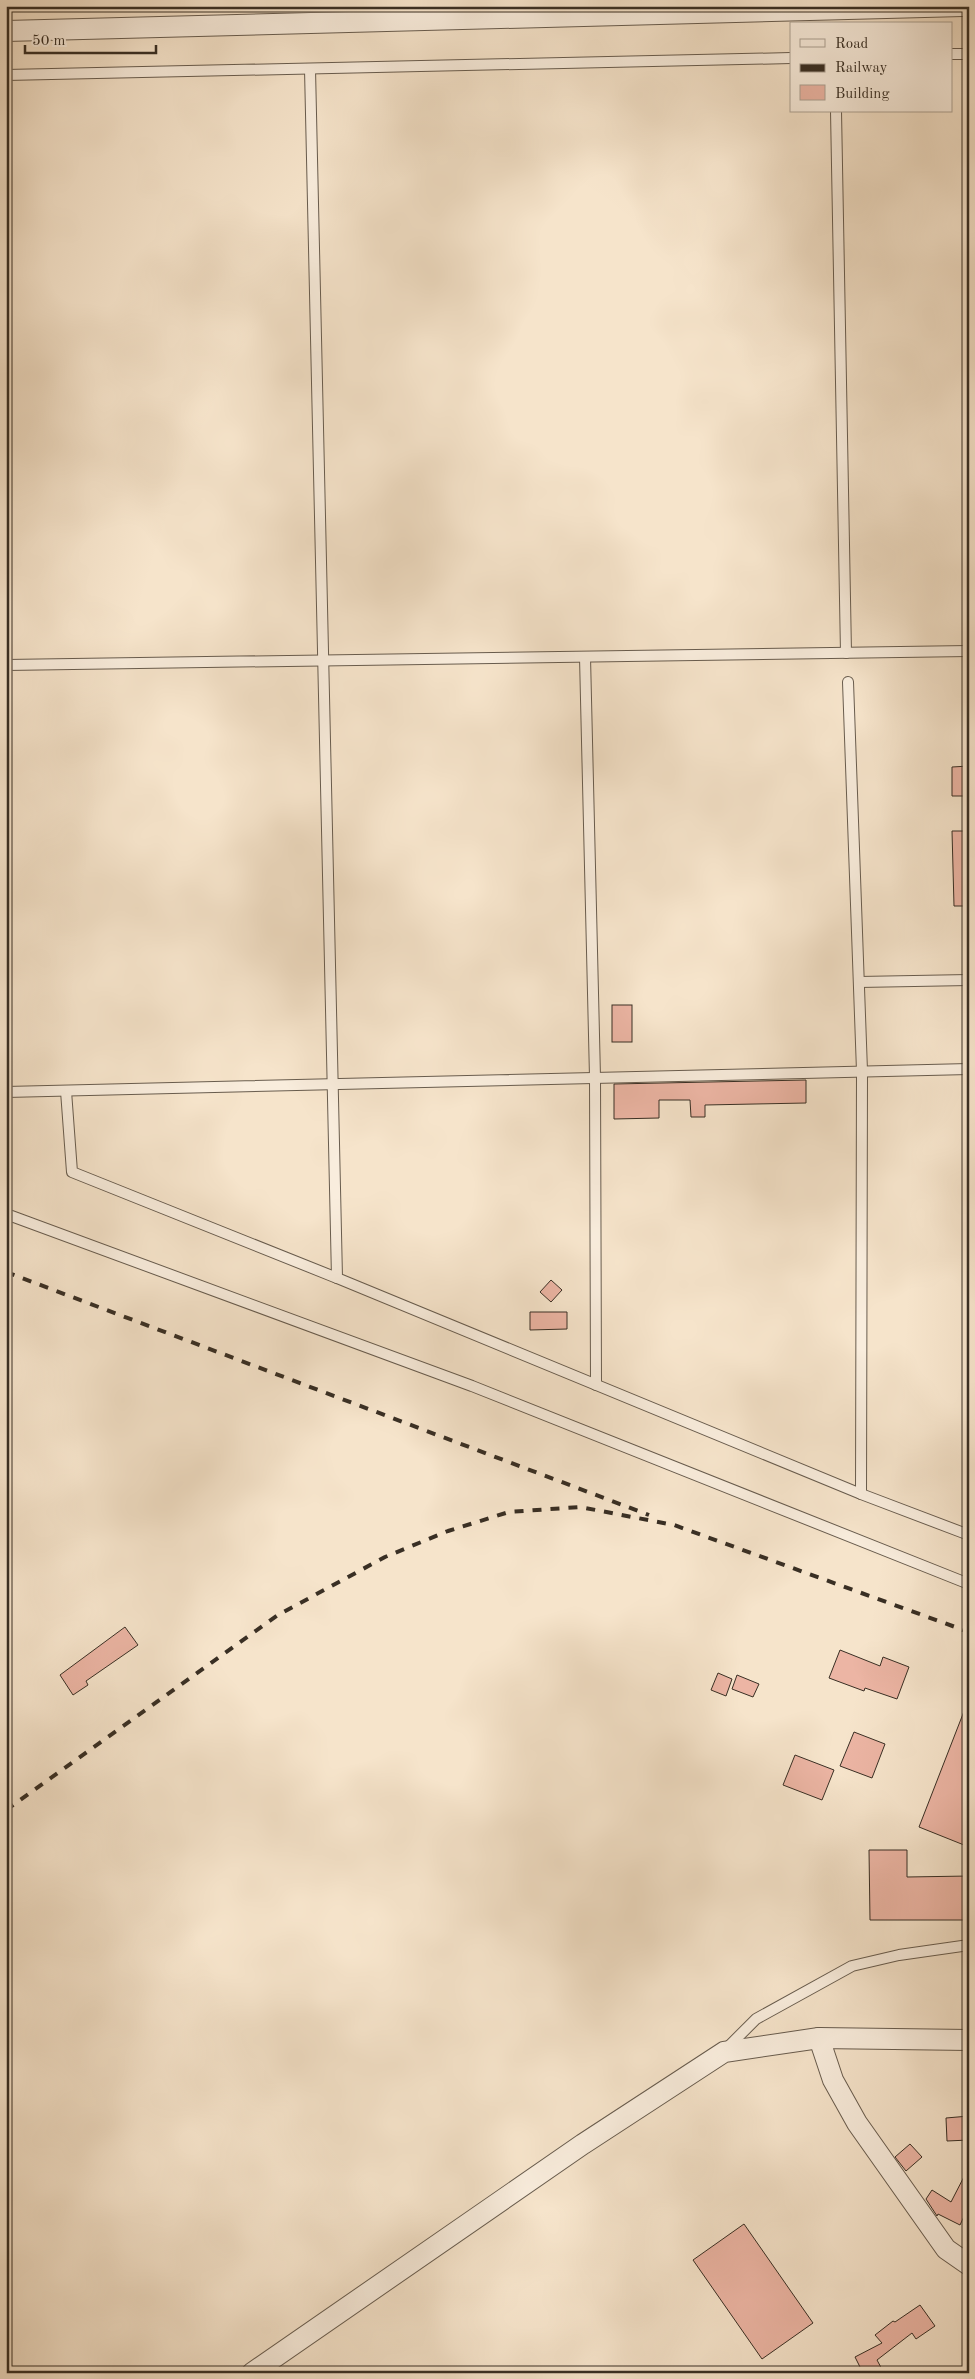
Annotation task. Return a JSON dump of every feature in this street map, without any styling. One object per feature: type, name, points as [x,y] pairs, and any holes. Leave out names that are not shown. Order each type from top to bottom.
[{"type":"street","points":[[6,31],[963,6]]},
{"type":"street","points":[[819,2038],[834,2080],[858,2123],[946,2249],[969,2265]]},
{"type":"street","points":[[252,2373],[575,2150],[724,2052],[819,2038],[969,2040]]},
{"type":"lane","points":[[952,54],[969,54]]},
{"type":"lane","points":[[6,75],[790,58]]},
{"type":"lane","points":[[310,69],[336,1278]]},
{"type":"lane","points":[[836,112],[846,652]]},
{"type":"lane","points":[[6,665],[969,651]]},
{"type":"lane","points":[[585,656],[595,1077],[596,1385]]},
{"type":"lane","points":[[848,682],[862,1070],[861,1494]]},
{"type":"lane","points":[[859,982],[969,980]]},
{"type":"lane","points":[[6,1092],[862,1070],[969,1069]]},
{"type":"lane","points":[[66,1091],[72,1172],[336,1278],[861,1494],[969,1535]]},
{"type":"lane","points":[[6,1214],[472,1386],[969,1584]]},
{"type":"lane","points":[[724,2052],[756,2019],[798,1994],[852,1966],[899,1955],[969,1945]]},
{"type":"building","points":[[969,766],[969,796],[952,796],[952,767]]},
{"type":"building","points":[[952,831],[969,831],[969,906],[954,906]]},
{"type":"building","points":[[612,1005],[632,1005],[632,1042],[612,1042]]},
{"type":"building","points":[[806,1080],[806,1103],[705,1105],[705,1117],[691,1117],[690,1100],[659,1100],[659,1118],[614,1119],[614,1084]]},
{"type":"building","points":[[551,1280],[562,1290],[551,1302],[540,1292]]},
{"type":"building","points":[[530,1312],[567,1312],[567,1329],[530,1330]]},
{"type":"building","points":[[125,1627],[138,1645],[86,1681],[88,1685],[73,1695],[60,1675]]},
{"type":"building","points":[[840,1650],[880,1666],[883,1657],[909,1667],[897,1699],[865,1688],[864,1691],[829,1678]]},
{"type":"building","points":[[718,1673],[732,1679],[726,1696],[711,1690]]},
{"type":"building","points":[[737,1675],[759,1684],[753,1697],[732,1689]]},
{"type":"building","points":[[969,1701],[969,1847],[919,1827]]},
{"type":"building","points":[[854,1732],[885,1744],[872,1778],[840,1766]]},
{"type":"building","points":[[795,1755],[834,1770],[822,1800],[783,1785]]},
{"type":"building","points":[[869,1850],[907,1850],[907,1877],[969,1876],[969,1920],[870,1920]]},
{"type":"building","points":[[969,2116],[969,2140],[947,2141],[946,2118]]},
{"type":"building","points":[[910,2144],[922,2157],[906,2171],[895,2157]]},
{"type":"building","points":[[969,2167],[969,2206],[960,2225],[938,2214],[937,2216],[926,2199],[932,2190],[951,2202]]},
{"type":"building","points":[[744,2224],[813,2323],[762,2359],[693,2260]]},
{"type":"building","points":[[920,2305],[935,2326],[916,2339],[912,2333],[877,2360],[884,2373],[863,2373],[855,2357],[882,2343],[875,2335],[893,2321],[895,2322]]},
{"type":"railway","points":[[6,1272],[649,1515]]},
{"type":"railway","points":[[6,1810],[278,1615],[385,1557],[448,1531],[509,1512],[580,1507],[674,1525],[969,1632]]}]
